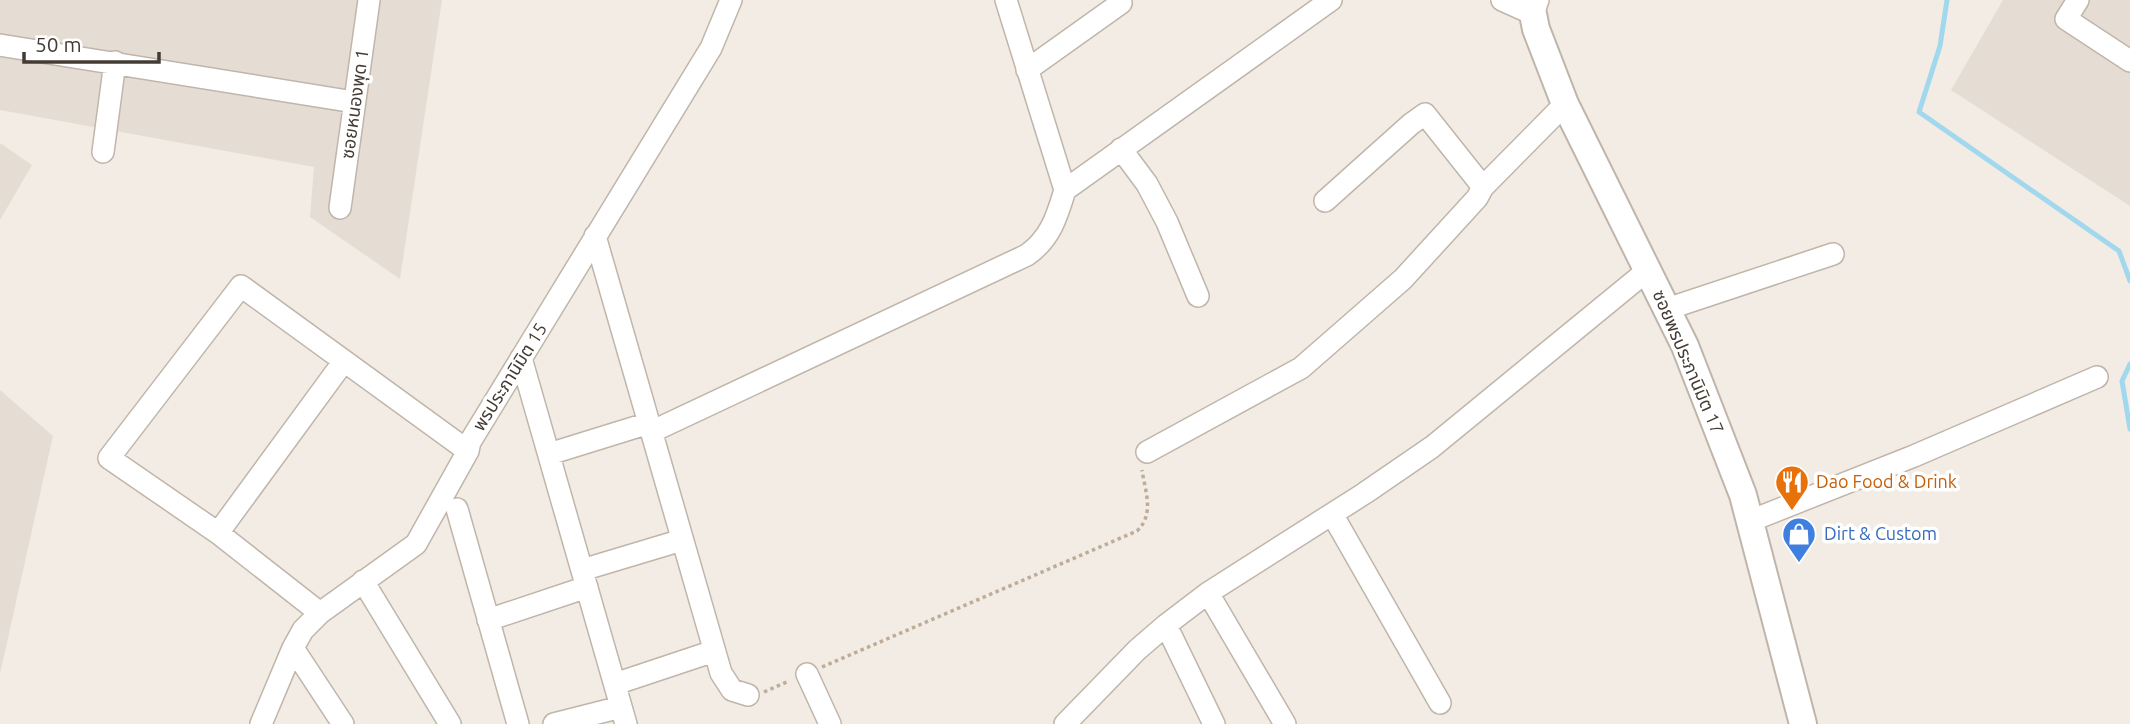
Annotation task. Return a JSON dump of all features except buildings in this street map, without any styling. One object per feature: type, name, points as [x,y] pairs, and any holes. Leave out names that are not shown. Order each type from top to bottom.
[{"type":"street","name":"ซอยหนองพุด 1","points":[[340,208],[369,0]]},
{"type":"street","name":"พรประภานิมิต 15","points":[[261,724],[303,630],[320,613],[416,544],[468,451],[470,442],[711,48],[731,0]]},
{"type":"street","points":[[1006,0],[1065,190]]},
{"type":"street","points":[[549,454],[650,428],[1027,255],[1045,239],[1052,228],[1065,190],[1331,0]]},
{"type":"street","points":[[1502,0],[1535,7]]},
{"type":"street","points":[[2078,0],[2066,19],[2130,61]]},
{"type":"street","points":[[1027,69],[1121,2]]},
{"type":"street","name":"ซอยพรประภานิมิต 17","points":[[1535,7],[1536,29],[1565,104],[1690,358],[1743,495],[1803,724]]},
{"type":"street","points":[[0,45],[354,102]]},
{"type":"street","points":[[103,152],[115,62]]},
{"type":"street","points":[[1147,452],[1301,368],[1403,279],[1477,198],[1483,187],[1565,104]]},
{"type":"street","points":[[1325,201],[1425,114],[1483,187]]},
{"type":"street","points":[[1121,149],[1147,184],[1167,222],[1198,296]]},
{"type":"street","points":[[595,236],[721,673],[736,692],[748,695]]},
{"type":"street","points":[[1667,309],[1833,254]]},
{"type":"street","points":[[1065,724],[1166,625],[1208,593],[1432,447],[1648,270]]},
{"type":"street","points":[[320,613],[218,533],[109,458],[241,286],[468,451]]},
{"type":"street","points":[[521,358],[624,715],[554,724]]},
{"type":"street","points":[[218,533],[344,360]]},
{"type":"street","points":[[1750,521],[1914,456],[2097,377]]},
{"type":"street","points":[[457,509],[518,724]]},
{"type":"street","points":[[1332,514],[1440,703]]},
{"type":"street","points":[[488,620],[584,578],[682,540]]},
{"type":"street","points":[[363,581],[450,724]]},
{"type":"street","points":[[1208,593],[1285,724]]},
{"type":"street","points":[[1166,625],[1214,724]]},
{"type":"street","points":[[293,648],[343,724]]},
{"type":"street","points":[[615,684],[714,651]]},
{"type":"street","points":[[807,674],[830,724]]},
{"type":"path","points":[[748,695],[761,693],[807,674],[1137,531],[1148,516],[1142,469],[1147,452]]},
{"type":"shaded area","points":[[0,0],[442,0],[400,279],[310,217],[314,167],[0,110]]},
{"type":"shaded area","points":[[2003,0],[2130,0],[2130,206],[1951,90]]},
{"type":"shaded area","points":[[0,143],[32,165],[0,220]]},
{"type":"shaded area","points":[[0,390],[53,436],[0,674]]},
{"type":"waterway","points":[[1947,0],[1940,46],[1919,112],[2119,251],[2130,281]]},
{"type":"waterway","points":[[2130,364],[2122,381],[2130,429]]},
{"type":"place","name":"Dao Food & Drink","points":[[1792,512]]},
{"type":"place","name":"Dirt & Custom","points":[[1799,564]]}]
